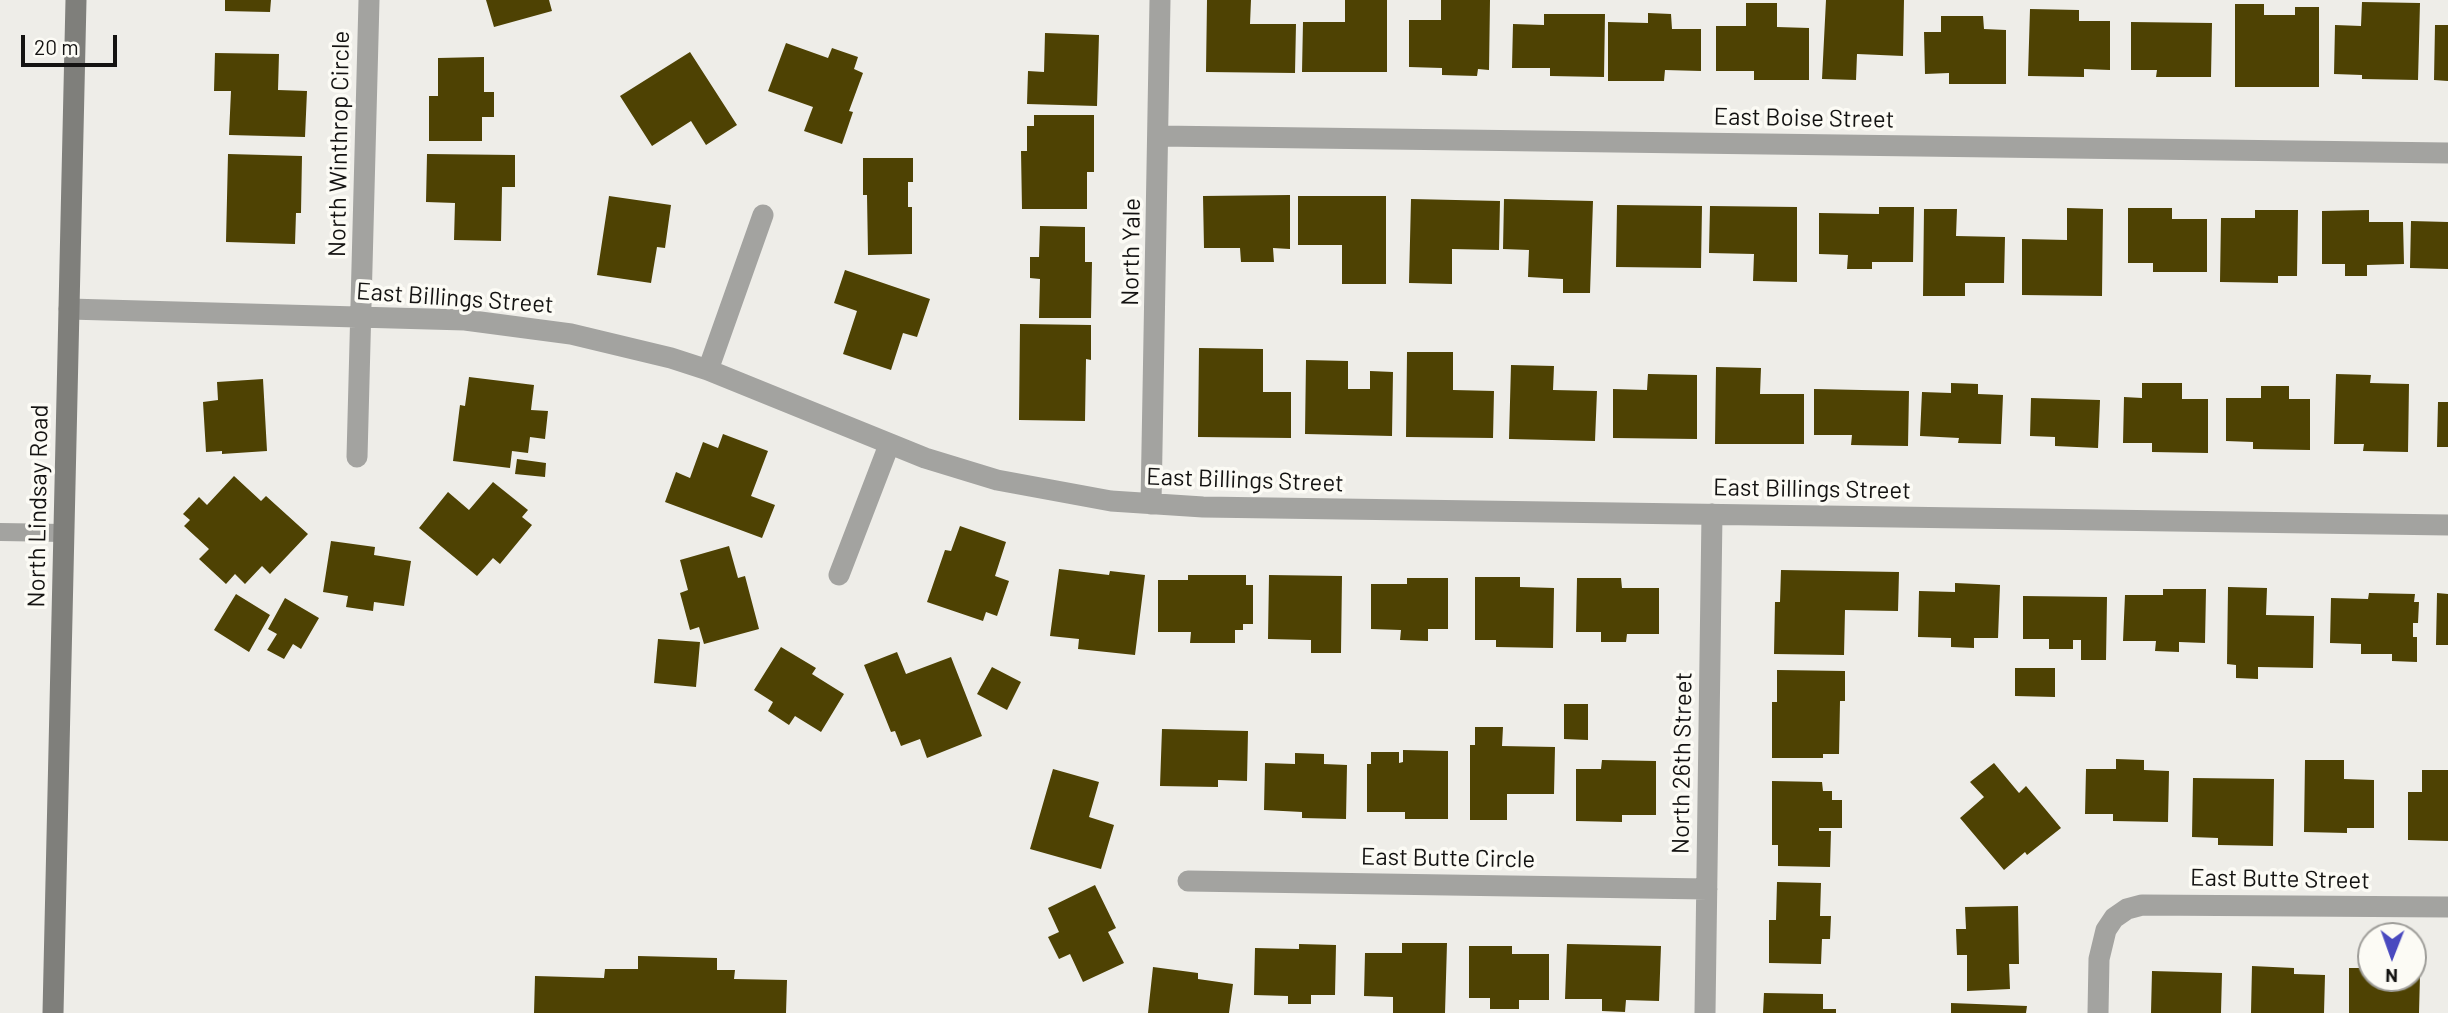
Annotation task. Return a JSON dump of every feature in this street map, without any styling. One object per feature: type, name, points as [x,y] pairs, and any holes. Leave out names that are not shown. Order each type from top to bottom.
[{"type":"main road","name":"North Lindsay Road","points":[[53,1013],[76,0]]},
{"type":"street","name":"North Winthrop Circle","points":[[357,457],[369,0]]},
{"type":"street","name":"North Yale","points":[[1151,504],[1160,0]]},
{"type":"street","name":"East Boise Street","points":[[1159,136],[2448,153]]},
{"type":"street","points":[[708,370],[763,215]]},
{"type":"street","name":"East Billings Street","points":[[69,309],[465,320],[571,334],[708,370],[745,383],[889,445],[959,469],[1033,488],[1111,501],[1151,504],[2448,525]]},
{"type":"street","points":[[839,575],[889,445]]},
{"type":"street","name":"North 26th Street","points":[[1705,1013],[1712,514]]},
{"type":"street","name":"East Butte Circle","points":[[1188,881],[1707,889]]},
{"type":"street","name":"East Butte Street","points":[[2098,1013],[2101,945],[2114,918],[2127,909],[2157,903],[2448,907]]},
{"type":"lane","points":[[0,532],[64,533]]},
{"type":"building","points":[[225,0],[271,0],[270,12],[225,11]]},
{"type":"building","points":[[486,0],[549,0],[552,11],[494,27]]},
{"type":"building","points":[[1207,0],[1251,0],[1250,24],[1296,24],[1295,73],[1206,72]]},
{"type":"building","points":[[1345,0],[1387,0],[1387,72],[1302,72],[1303,22],[1345,22]]},
{"type":"building","points":[[1441,0],[1490,0],[1489,70],[1478,69],[1477,76],[1442,75],[1442,68],[1409,67],[1409,20],[1441,20]]},
{"type":"building","points":[[1826,0],[1904,0],[1903,56],[1857,54],[1856,80],[1822,79]]},
{"type":"building","points":[[2362,2],[2420,3],[2418,80],[2362,79],[2362,75],[2334,74],[2335,25],[2361,26]]},
{"type":"building","points":[[1746,3],[1777,3],[1777,27],[1809,28],[1809,80],[1754,80],[1754,71],[1716,71],[1716,26],[1746,26]]},
{"type":"building","points":[[2235,4],[2264,4],[2264,15],[2295,15],[2295,7],[2319,7],[2319,87],[2235,87]]},
{"type":"building","points":[[2030,9],[2079,10],[2079,21],[2110,21],[2110,70],[2084,69],[2084,77],[2028,76]]},
{"type":"building","points":[[1648,13],[1671,14],[1672,29],[1701,29],[1701,71],[1665,70],[1664,81],[1608,81],[1608,22],[1648,23]]},
{"type":"building","points":[[1544,14],[1605,14],[1604,77],[1550,76],[1550,68],[1512,68],[1513,24],[1544,25]]},
{"type":"building","points":[[1941,16],[1983,16],[1984,29],[2006,30],[2006,84],[1949,84],[1949,73],[1925,74],[1924,32],[1941,32]]},
{"type":"building","points":[[2131,22],[2212,23],[2211,77],[2156,77],[2157,70],[2131,70]]},
{"type":"building","points":[[2435,25],[2448,25],[2448,81],[2434,80]]},
{"type":"building","points":[[1045,33],[1099,35],[1097,106],[1027,104],[1028,71],[1044,72]]},
{"type":"building","points":[[786,43],[828,58],[832,48],[858,57],[854,69],[863,73],[849,111],[853,112],[842,144],[804,131],[813,107],[768,91]]},
{"type":"building","points":[[690,52],[737,125],[706,145],[691,121],[652,146],[620,96]]},
{"type":"building","points":[[215,53],[279,54],[278,90],[307,91],[305,137],[229,135],[231,91],[214,91]]},
{"type":"building","points":[[484,57],[484,92],[494,92],[494,117],[482,117],[482,141],[429,141],[429,96],[438,96],[438,58]]},
{"type":"building","points":[[1034,115],[1094,115],[1094,172],[1087,172],[1087,209],[1022,209],[1021,151],[1027,151],[1027,126],[1034,126]]},
{"type":"building","points":[[228,154],[302,156],[301,213],[296,213],[295,244],[226,242]]},
{"type":"building","points":[[427,154],[515,155],[515,187],[502,187],[501,241],[454,240],[455,203],[426,202]]},
{"type":"building","points":[[863,158],[913,158],[913,182],[908,182],[908,207],[912,207],[912,254],[868,255]]},
{"type":"building","points":[[1290,195],[1290,249],[1273,248],[1274,262],[1241,262],[1240,248],[1204,248],[1203,196]]},
{"type":"building","points":[[609,196],[671,205],[665,248],[657,247],[651,283],[597,275]]},
{"type":"building","points":[[1298,196],[1386,196],[1386,284],[1342,284],[1342,245],[1298,245]]},
{"type":"building","points":[[1411,199],[1500,201],[1499,250],[1452,249],[1452,284],[1409,283]]},
{"type":"building","points":[[1504,199],[1593,201],[1590,293],[1563,293],[1563,279],[1528,277],[1529,250],[1503,249]]},
{"type":"building","points":[[1617,205],[1702,206],[1701,268],[1616,267]]},
{"type":"building","points":[[1710,206],[1797,207],[1797,282],[1753,281],[1754,254],[1709,253]]},
{"type":"building","points":[[1879,207],[1914,207],[1913,262],[1872,262],[1872,269],[1847,269],[1848,255],[1819,254],[1819,213],[1879,214]]},
{"type":"building","points":[[2067,208],[2103,209],[2102,296],[2022,295],[2022,239],[2067,240]]},
{"type":"building","points":[[2128,208],[2172,208],[2172,219],[2207,219],[2207,272],[2153,272],[2153,263],[2128,263]]},
{"type":"building","points":[[1924,209],[1957,209],[1956,236],[2005,237],[2004,283],[1965,283],[1965,296],[1923,296]]},
{"type":"building","points":[[2255,210],[2298,210],[2297,276],[2278,276],[2278,283],[2220,282],[2221,218],[2255,218]]},
{"type":"building","points":[[2369,210],[2369,222],[2403,222],[2404,264],[2367,265],[2367,276],[2345,276],[2345,264],[2322,264],[2322,211]]},
{"type":"building","points":[[2411,221],[2448,222],[2448,269],[2410,268]]},
{"type":"building","points":[[1040,226],[1085,227],[1085,262],[1092,262],[1091,318],[1039,318],[1040,279],[1030,278],[1030,257],[1039,257]]},
{"type":"building","points":[[845,270],[930,299],[917,337],[903,333],[891,370],[843,354],[857,311],[834,303]]},
{"type":"building","points":[[1020,324],[1091,325],[1091,360],[1086,359],[1085,421],[1019,420]]},
{"type":"building","points":[[1199,348],[1263,349],[1263,392],[1291,392],[1291,438],[1198,437]]},
{"type":"building","points":[[1407,352],[1453,352],[1453,390],[1494,391],[1493,438],[1406,437]]},
{"type":"building","points":[[1306,360],[1348,361],[1348,389],[1370,389],[1370,371],[1393,372],[1392,436],[1305,434]]},
{"type":"building","points":[[1511,365],[1554,366],[1553,390],[1597,391],[1595,441],[1509,439]]},
{"type":"building","points":[[1716,367],[1761,368],[1760,394],[1804,394],[1804,444],[1715,444]]},
{"type":"building","points":[[1648,374],[1697,375],[1697,439],[1613,438],[1613,389],[1647,390]]},
{"type":"building","points":[[2336,374],[2371,375],[2370,383],[2409,384],[2408,452],[2363,451],[2364,444],[2334,444]]},
{"type":"building","points":[[469,377],[534,385],[531,410],[548,411],[545,439],[530,437],[528,453],[512,451],[510,468],[453,461],[460,405],[465,406]]},
{"type":"building","points":[[263,379],[267,451],[222,454],[222,451],[206,452],[203,402],[218,400],[217,382]]},
{"type":"building","points":[[1951,383],[1978,384],[1978,394],[2003,395],[2001,444],[1958,443],[1959,438],[1920,436],[1922,392],[1951,393]]},
{"type":"building","points":[[2142,383],[2182,383],[2182,399],[2208,399],[2208,453],[2152,452],[2152,443],[2123,443],[2124,397],[2142,398]]},
{"type":"building","points":[[2261,386],[2289,386],[2289,399],[2310,399],[2310,450],[2253,449],[2253,442],[2226,441],[2226,398],[2261,398]]},
{"type":"building","points":[[1814,389],[1909,391],[1908,446],[1851,445],[1852,435],[1814,435]]},
{"type":"building","points":[[2031,398],[2100,400],[2098,448],[2055,446],[2055,437],[2030,436]]},
{"type":"building","points":[[2438,402],[2448,402],[2448,447],[2437,447]]},
{"type":"building","points":[[723,434],[768,451],[751,496],[775,505],[762,538],[665,502],[676,472],[690,478],[703,442],[718,448]]},
{"type":"building","points":[[517,459],[546,463],[545,477],[515,474]]},
{"type":"building","points":[[234,476],[261,501],[266,496],[308,534],[270,574],[262,566],[245,584],[235,574],[226,584],[199,559],[209,549],[184,526],[190,520],[183,514],[199,497],[207,505]]},
{"type":"building","points":[[493,482],[528,510],[522,517],[532,525],[500,564],[493,558],[477,576],[419,528],[448,492],[469,510]]},
{"type":"building","points":[[960,526],[1006,542],[995,576],[1009,581],[997,616],[986,612],[983,621],[927,602],[945,550],[951,551]]},
{"type":"building","points":[[331,541],[375,547],[374,555],[411,561],[404,606],[374,602],[373,611],[346,607],[348,596],[323,592]]},
{"type":"building","points":[[729,546],[738,578],[745,576],[759,629],[704,644],[699,627],[690,630],[680,593],[688,590],[680,560]]},
{"type":"building","points":[[1059,569],[1109,575],[1110,571],[1145,575],[1135,655],[1078,649],[1079,639],[1050,636]]},
{"type":"building","points":[[1781,570],[1899,572],[1898,611],[1845,610],[1844,655],[1774,654],[1775,602],[1780,602]]},
{"type":"building","points":[[1188,575],[1246,575],[1246,585],[1253,585],[1253,624],[1243,624],[1243,630],[1235,630],[1235,643],[1190,643],[1191,632],[1158,632],[1158,580],[1188,580]]},
{"type":"building","points":[[1269,575],[1342,576],[1341,653],[1311,653],[1311,640],[1268,639]]},
{"type":"building","points":[[1475,577],[1520,577],[1520,587],[1554,588],[1553,648],[1496,647],[1496,640],[1475,640]]},
{"type":"building","points":[[1407,578],[1448,578],[1448,629],[1428,629],[1428,641],[1400,640],[1401,630],[1371,629],[1371,584],[1407,584]]},
{"type":"building","points":[[1577,578],[1621,578],[1622,588],[1659,588],[1659,634],[1627,634],[1626,642],[1601,642],[1601,632],[1576,632]]},
{"type":"building","points":[[1955,583],[2000,585],[1998,638],[1974,638],[1974,648],[1951,647],[1951,638],[1918,637],[1919,591],[1955,592]]},
{"type":"building","points":[[2228,587],[2267,588],[2266,615],[2314,616],[2313,668],[2258,667],[2258,679],[2236,678],[2236,665],[2227,664]]},
{"type":"building","points":[[2163,589],[2206,589],[2205,643],[2179,642],[2179,652],[2155,651],[2156,641],[2123,641],[2125,595],[2163,595]]},
{"type":"building","points":[[2369,593],[2415,594],[2414,602],[2419,602],[2418,623],[2413,623],[2413,637],[2417,637],[2417,662],[2392,661],[2392,654],[2361,654],[2361,644],[2330,643],[2331,598],[2368,599]]},
{"type":"building","points":[[2437,593],[2448,594],[2448,645],[2436,645]]},
{"type":"building","points":[[236,594],[270,615],[249,652],[214,630]]},
{"type":"building","points":[[2023,596],[2107,597],[2106,660],[2081,660],[2081,640],[2073,640],[2073,649],[2049,649],[2049,639],[2023,639]]},
{"type":"building","points":[[285,598],[319,618],[301,649],[293,644],[284,659],[267,650],[277,634],[268,629]]},
{"type":"building","points":[[658,639],[700,642],[696,687],[654,683]]},
{"type":"building","points":[[781,647],[816,668],[812,674],[844,694],[821,732],[795,716],[789,725],[768,711],[773,702],[754,690]]},
{"type":"building","points":[[897,652],[906,674],[951,657],[982,736],[927,758],[920,739],[901,746],[895,731],[891,732],[864,665]]},
{"type":"building","points":[[992,667],[1021,682],[1007,710],[977,694]]},
{"type":"building","points":[[2015,668],[2055,668],[2055,697],[2015,696]]},
{"type":"building","points":[[1777,670],[1845,671],[1845,701],[1840,701],[1839,754],[1823,754],[1823,758],[1772,758],[1772,702],[1777,702]]},
{"type":"building","points":[[1564,704],[1588,704],[1588,740],[1564,739]]},
{"type":"building","points":[[1475,727],[1503,727],[1502,746],[1555,747],[1554,794],[1507,794],[1507,820],[1470,820],[1470,745],[1475,745]]},
{"type":"building","points":[[1162,729],[1248,731],[1247,781],[1218,780],[1218,787],[1160,786]]},
{"type":"building","points":[[1403,750],[1448,751],[1448,819],[1405,819],[1405,812],[1367,812],[1367,764],[1371,764],[1371,752],[1399,752],[1399,763],[1403,762]]},
{"type":"building","points":[[1295,753],[1324,754],[1324,764],[1347,765],[1346,819],[1302,818],[1302,812],[1264,810],[1265,763],[1295,764]]},
{"type":"building","points":[[2116,759],[2144,760],[2144,770],[2169,771],[2168,822],[2113,821],[2113,814],[2085,814],[2086,769],[2116,769]]},
{"type":"building","points":[[1602,760],[1656,761],[1656,815],[1622,815],[1622,822],[1576,821],[1576,769],[1601,769]]},
{"type":"building","points":[[2305,760],[2344,760],[2344,779],[2374,780],[2374,828],[2347,828],[2347,833],[2304,832]]},
{"type":"building","points":[[1994,763],[2019,793],[2026,786],[2061,828],[2004,870],[1960,818],[1984,797],[1970,782]]},
{"type":"building","points":[[1053,769],[1099,782],[1089,817],[1114,825],[1101,869],[1030,849]]},
{"type":"building","points":[[2422,770],[2448,770],[2448,841],[2408,840],[2408,792],[2422,792]]},
{"type":"building","points":[[2193,778],[2274,779],[2273,846],[2218,845],[2218,838],[2192,837]]},
{"type":"building","points":[[1772,781],[1822,782],[1823,791],[1832,791],[1832,800],[1842,800],[1842,828],[1819,828],[1819,831],[1831,831],[1830,867],[1778,866],[1778,845],[1772,845]]},
{"type":"building","points":[[1777,882],[1821,883],[1820,916],[1831,916],[1830,939],[1822,939],[1821,964],[1769,963],[1769,920],[1776,920]]},
{"type":"building","points":[[1095,885],[1116,928],[1108,932],[1124,963],[1083,982],[1070,954],[1059,959],[1048,937],[1059,932],[1048,908]]},
{"type":"building","points":[[2018,906],[2019,964],[2009,964],[2010,989],[1967,991],[1967,955],[1957,955],[1956,929],[1966,929],[1965,907]]},
{"type":"building","points":[[1402,943],[1447,943],[1445,1013],[1393,1013],[1393,997],[1364,996],[1365,953],[1402,953]]},
{"type":"building","points":[[1299,944],[1336,945],[1335,995],[1311,995],[1311,1004],[1288,1004],[1288,996],[1254,995],[1255,948],[1299,949]]},
{"type":"building","points":[[1567,944],[1661,946],[1659,1001],[1626,1000],[1625,1012],[1602,1011],[1602,999],[1565,999]]},
{"type":"building","points":[[1469,946],[1512,946],[1512,954],[1549,954],[1549,1000],[1519,1000],[1519,1009],[1490,1009],[1490,998],[1469,998]]},
{"type":"building","points":[[638,956],[717,958],[717,970],[735,970],[734,979],[787,980],[786,1013],[534,1013],[535,976],[604,978],[605,969],[638,969]]},
{"type":"building","points":[[2252,966],[2294,968],[2294,974],[2325,975],[2324,1013],[2251,1013]]},
{"type":"building","points":[[1153,967],[1198,973],[1198,979],[1233,984],[1229,1013],[1148,1013]]},
{"type":"building","points":[[2349,968],[2357,968],[2357,992],[2420,992],[2419,1013],[2349,1013]]},
{"type":"building","points":[[2152,971],[2222,973],[2221,1013],[2151,1013]]},
{"type":"building","points":[[1764,993],[1823,994],[1823,1009],[1836,1009],[1836,1013],[1763,1013]]},
{"type":"building","points":[[1951,1003],[2027,1006],[2026,1013],[1951,1013]]}]
